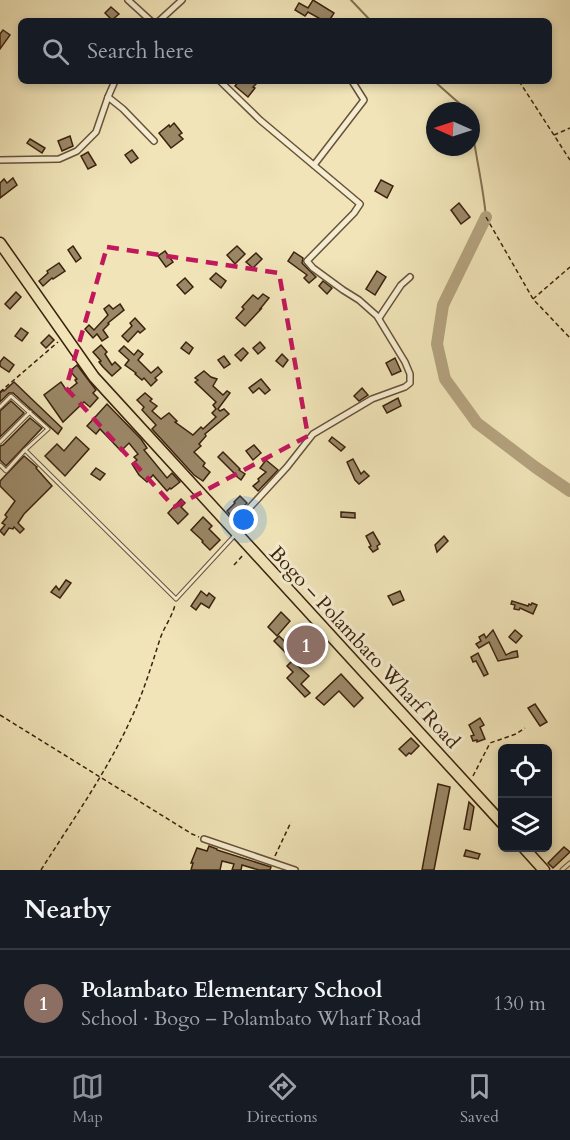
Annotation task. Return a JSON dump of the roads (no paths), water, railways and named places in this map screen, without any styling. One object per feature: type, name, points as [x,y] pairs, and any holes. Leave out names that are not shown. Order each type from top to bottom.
[{"type":"highway","name":"Bogo – Polambato Wharf Road","points":[[0,243],[94,377],[498,819]]},
{"type":"highway","points":[[528,852],[544,870]]},
{"type":"street","points":[[128,0],[148,18]]},
{"type":"street","points":[[162,18],[182,0]]},
{"type":"street","points":[[0,160],[59,159],[77,151],[96,132],[114,84]]},
{"type":"street","points":[[223,84],[260,120],[360,204],[307,261],[379,318],[405,362],[411,383],[372,399],[313,434],[234,531]]},
{"type":"street","points":[[314,165],[364,100],[354,84]]},
{"type":"street","points":[[108,97],[154,141]]},
{"type":"street","points":[[379,318],[401,285],[410,277]]},
{"type":"street","points":[[204,839],[295,870]]},
{"type":"lane","points":[[0,407],[11,396],[48,429],[6,471],[0,465]]},
{"type":"lane","points":[[0,442],[30,412]]},
{"type":"lane","points":[[25,450],[176,598],[234,531]]},
{"type":"lane","points":[[562,870],[570,863]]},
{"type":"waterway","points":[[351,0],[368,18]]},
{"type":"waterway","points":[[437,84],[458,102]]},
{"type":"waterway","points":[[477,156],[486,217]]},
{"type":"waterway","points":[[486,217],[443,305],[437,344],[445,379],[477,423],[570,491]]},
{"type":"place","name":"Polambato Elementary School","points":[[306,645]]}]
